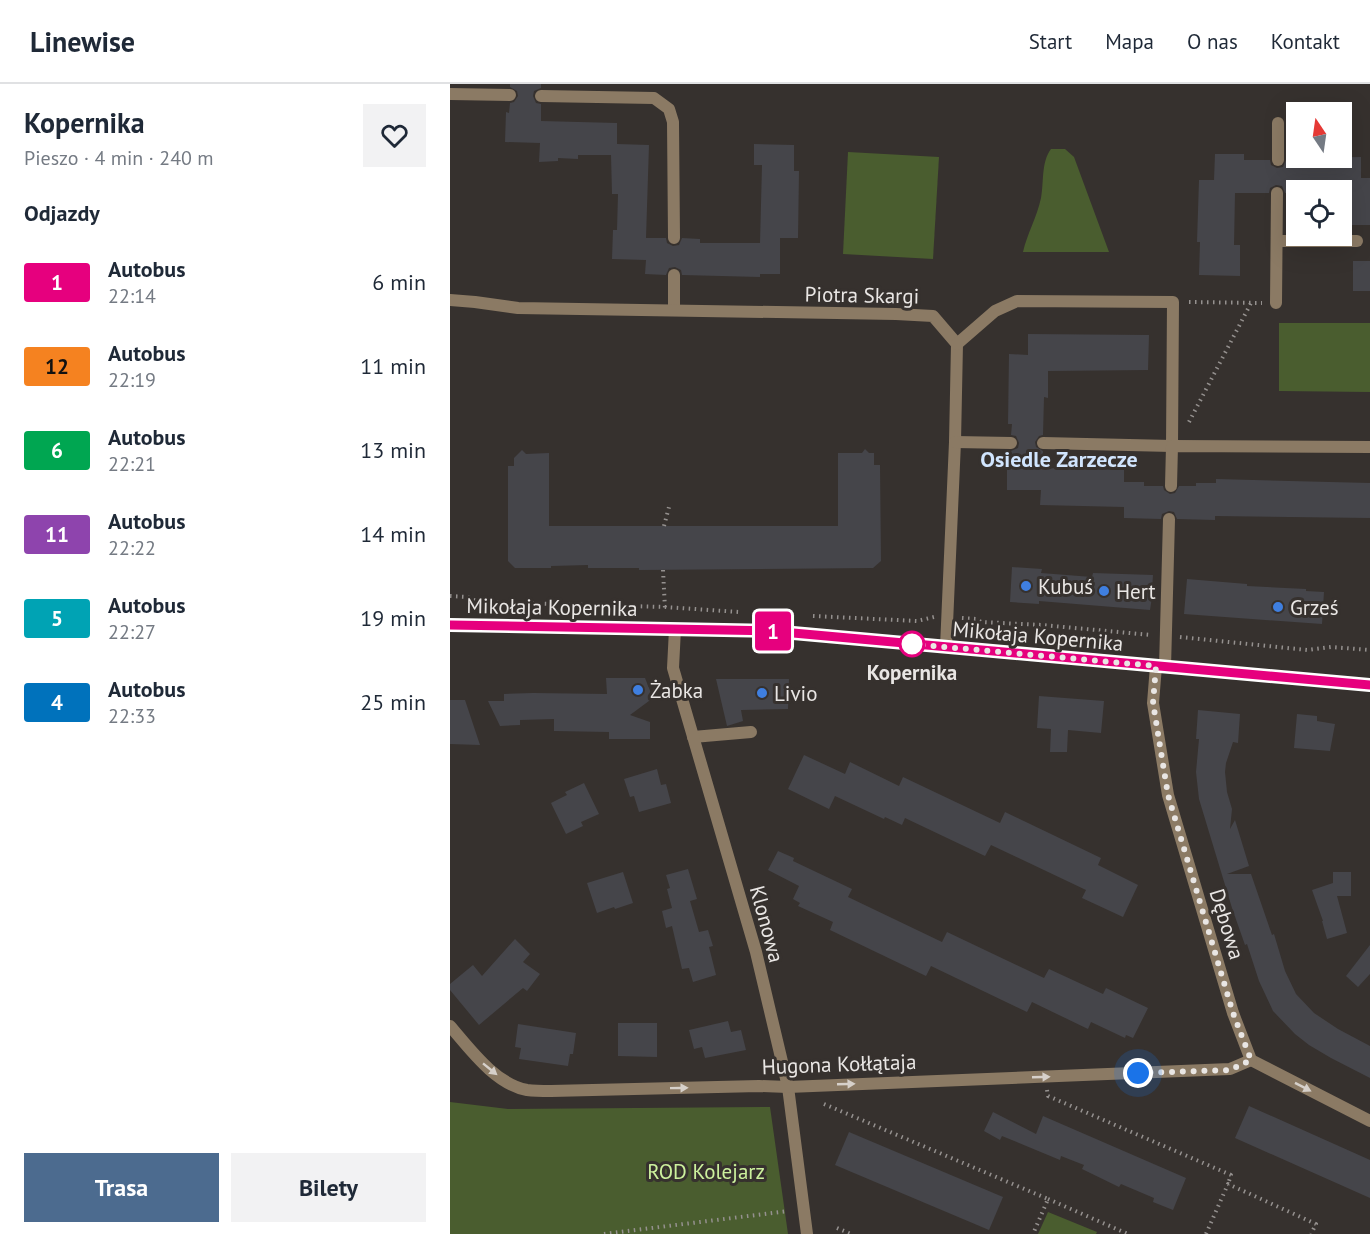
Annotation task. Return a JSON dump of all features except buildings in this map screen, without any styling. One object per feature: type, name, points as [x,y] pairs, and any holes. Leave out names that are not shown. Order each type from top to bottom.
[{"type":"street","points":[[450,94],[510,95]]},
{"type":"street","points":[[541,96],[654,98],[669,109],[674,122],[674,238]]},
{"type":"street","points":[[1278,123],[1278,160]]},
{"type":"street","points":[[1276,303],[1278,193]]},
{"type":"street","points":[[1277,240],[1357,241]]},
{"type":"street","points":[[674,275],[674,310]]},
{"type":"street","name":"Piotra Skargi","points":[[450,300],[518,308],[933,316],[957,344]]},
{"type":"street","points":[[946,647],[957,344],[995,311],[1017,301],[1173,302],[1177,446],[1171,486]]},
{"type":"street","points":[[955,442],[1011,443]]},
{"type":"street","points":[[1043,443],[1370,447]]},
{"type":"street","name":"Dębowa","points":[[1169,519],[1161,667],[1153,703],[1168,795],[1233,1013],[1251,1060]]},
{"type":"street","name":"Mikołaja Kopernika","points":[[450,625],[771,631],[1370,685]]},
{"type":"street","name":"Klonowa","points":[[675,629],[673,668],[756,952],[788,1087],[807,1234]]},
{"type":"street","points":[[693,736],[752,732]]},
{"type":"street","name":"Hugona Kołłątaja","points":[[450,1026],[481,1061],[506,1081],[525,1089],[551,1091],[788,1087],[1230,1070],[1251,1060]]},
{"type":"street","points":[[1251,1060],[1370,1121]]},
{"type":"path","points":[[1173,302],[1276,303]]},
{"type":"path","points":[[1177,446],[1251,303]]},
{"type":"path","points":[[664,526],[669,507]]},
{"type":"path","points":[[663,570],[664,616]]},
{"type":"path","points":[[450,596],[468,597],[478,602],[665,607],[747,612]]},
{"type":"path","points":[[804,616],[917,621],[935,617]]},
{"type":"path","points":[[1331,647],[1370,650]]},
{"type":"path","points":[[1047,1077],[1048,1096],[1231,1175],[1206,1234]]},
{"type":"path","points":[[824,1104],[1128,1234]]},
{"type":"path","points":[[1228,1184],[1316,1224],[1311,1234]]},
{"type":"path","points":[[1033,1234],[1048,1199]]},
{"type":"path","points":[[603,1234],[792,1211]]},
{"type":"path","points":[[837,1228],[851,1234]]},
{"type":"green space","points":[[1051,149],[1065,149],[1074,157],[1109,252],[1023,252],[1039,205],[1044,166]]},
{"type":"green space","points":[[848,152],[939,157],[933,259],[843,254]]},
{"type":"green space","points":[[1279,323],[1370,323],[1370,392],[1279,391]]},
{"type":"green space","name":"ROD Kolejarz","points":[[450,1102],[508,1109],[770,1107],[788,1234],[450,1234]]},
{"type":"green space","points":[[1048,1212],[1097,1232],[1096,1234],[1038,1234]]},
{"type":"bus line","name":"1","points":[[450,625],[771,631],[1370,685]]},
{"type":"place","name":"Kubuś","points":[[1026,586]]},
{"type":"place","name":"Hert","points":[[1104,591]]},
{"type":"place","name":"Grześ","points":[[1278,607]]},
{"type":"place","name":"Kopernika","points":[[912,644]]},
{"type":"place","name":"Żabka","points":[[638,690]]},
{"type":"place","name":"Livio","points":[[762,693]]},
{"type":"district","name":"Osiedle Zarzecze","points":[[1059,459]]},
{"type":"route","points":[[912,644],[1156,666],[1153,703],[1168,795],[1233,1013],[1251,1060],[1230,1070],[1138,1073]]}]
